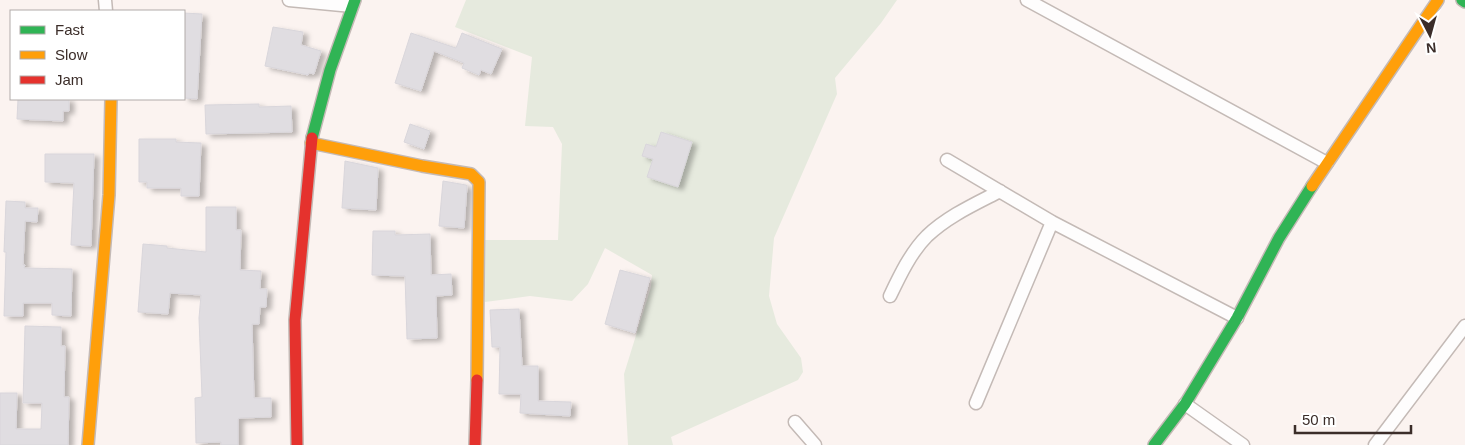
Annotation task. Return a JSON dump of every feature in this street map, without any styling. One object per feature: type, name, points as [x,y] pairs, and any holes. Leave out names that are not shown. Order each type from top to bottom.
[{"type":"street","points":[[289,0],[354,3],[327,78],[316,116],[311,143],[295,320],[297,445]]},
{"type":"street","points":[[1027,0],[1327,163]]},
{"type":"street","points":[[1154,445],[1185,404],[1237,318],[1279,238],[1327,163],[1438,0]]},
{"type":"street","points":[[88,445],[109,195],[110,100]]},
{"type":"street","points":[[311,143],[471,174],[479,182],[475,445]]},
{"type":"street","points":[[947,160],[1052,222],[1237,318]]},
{"type":"street","points":[[890,296],[904,267],[926,237],[954,216],[1000,191]]},
{"type":"street","points":[[976,402],[1052,222]]},
{"type":"street","points":[[1375,445],[1465,326]]},
{"type":"street","points":[[1185,404],[1243,445]]},
{"type":"street","points":[[795,422],[815,445]]},
{"type":"shaded area","points":[[466,0],[897,0],[881,23],[835,78],[837,94],[774,238],[769,296],[777,324],[801,358],[803,372],[798,380],[671,437],[673,445],[628,445],[624,374],[651,287],[652,275],[605,248],[588,284],[572,301],[530,296],[485,302],[481,240],[558,240],[562,144],[553,127],[525,126],[532,57],[455,27]]},
{"type":"building","points":[[185,13],[202,14],[197,99],[185,98]]},
{"type":"building","points":[[273,27],[303,32],[301,45],[321,51],[314,74],[309,73],[308,75],[265,66]]},
{"type":"building","points":[[411,33],[456,48],[462,33],[502,49],[491,74],[481,70],[479,75],[462,68],[464,63],[434,51],[421,91],[395,83]]},
{"type":"building","points":[[18,100],[69,100],[69,111],[63,111],[63,121],[17,119]]},
{"type":"building","points":[[259,104],[259,107],[291,106],[292,132],[206,134],[205,105]]},
{"type":"building","points":[[410,124],[430,131],[424,149],[404,142]]},
{"type":"building","points":[[661,132],[692,142],[678,187],[647,177],[653,159],[642,156],[646,144],[656,147]]},
{"type":"building","points":[[139,139],[176,139],[176,142],[201,143],[199,196],[181,196],[181,188],[147,188],[147,182],[139,182]]},
{"type":"building","points":[[45,154],[94,154],[91,246],[71,245],[74,183],[45,182]]},
{"type":"building","points":[[345,161],[378,168],[376,210],[342,208]]},
{"type":"building","points":[[443,181],[467,186],[464,228],[439,226]]},
{"type":"building","points":[[6,201],[25,202],[25,208],[38,208],[37,222],[25,221],[23,265],[25,265],[24,268],[72,269],[71,316],[52,315],[52,303],[23,303],[23,316],[4,316]]},
{"type":"building","points":[[206,207],[236,207],[236,230],[241,230],[240,270],[261,271],[260,289],[267,289],[266,307],[260,307],[259,324],[252,324],[254,398],[271,398],[271,417],[238,419],[238,445],[221,445],[221,442],[196,443],[195,398],[202,397],[199,318],[201,295],[170,293],[168,314],[138,312],[143,244],[206,252]]},
{"type":"building","points":[[373,231],[395,231],[395,235],[430,234],[431,275],[451,274],[452,295],[436,296],[437,338],[407,339],[405,276],[372,275]]},
{"type":"building","points":[[620,270],[650,278],[635,333],[605,324]]},
{"type":"building","points":[[519,309],[522,366],[538,366],[538,401],[571,402],[570,416],[520,413],[521,394],[499,394],[500,347],[492,347],[490,310]]},
{"type":"building","points":[[25,326],[61,327],[61,346],[65,346],[64,397],[69,397],[68,445],[0,445],[0,393],[17,393],[16,429],[41,429],[42,403],[23,403]]},
{"type":"traffic: fast","points":[[312,138],[330,70],[355,0]]},
{"type":"traffic: fast","points":[[1154,445],[1185,404],[1237,318],[1279,238],[1312,186]]},
{"type":"traffic: slow","points":[[1312,186],[1438,0]]},
{"type":"traffic: slow","points":[[88,445],[109,195],[111,100]]},
{"type":"traffic: slow","points":[[311,143],[471,174],[479,182],[477,380]]},
{"type":"traffic: jam","points":[[297,445],[295,320],[312,138]]},
{"type":"traffic: jam","points":[[475,445],[477,380]]}]
